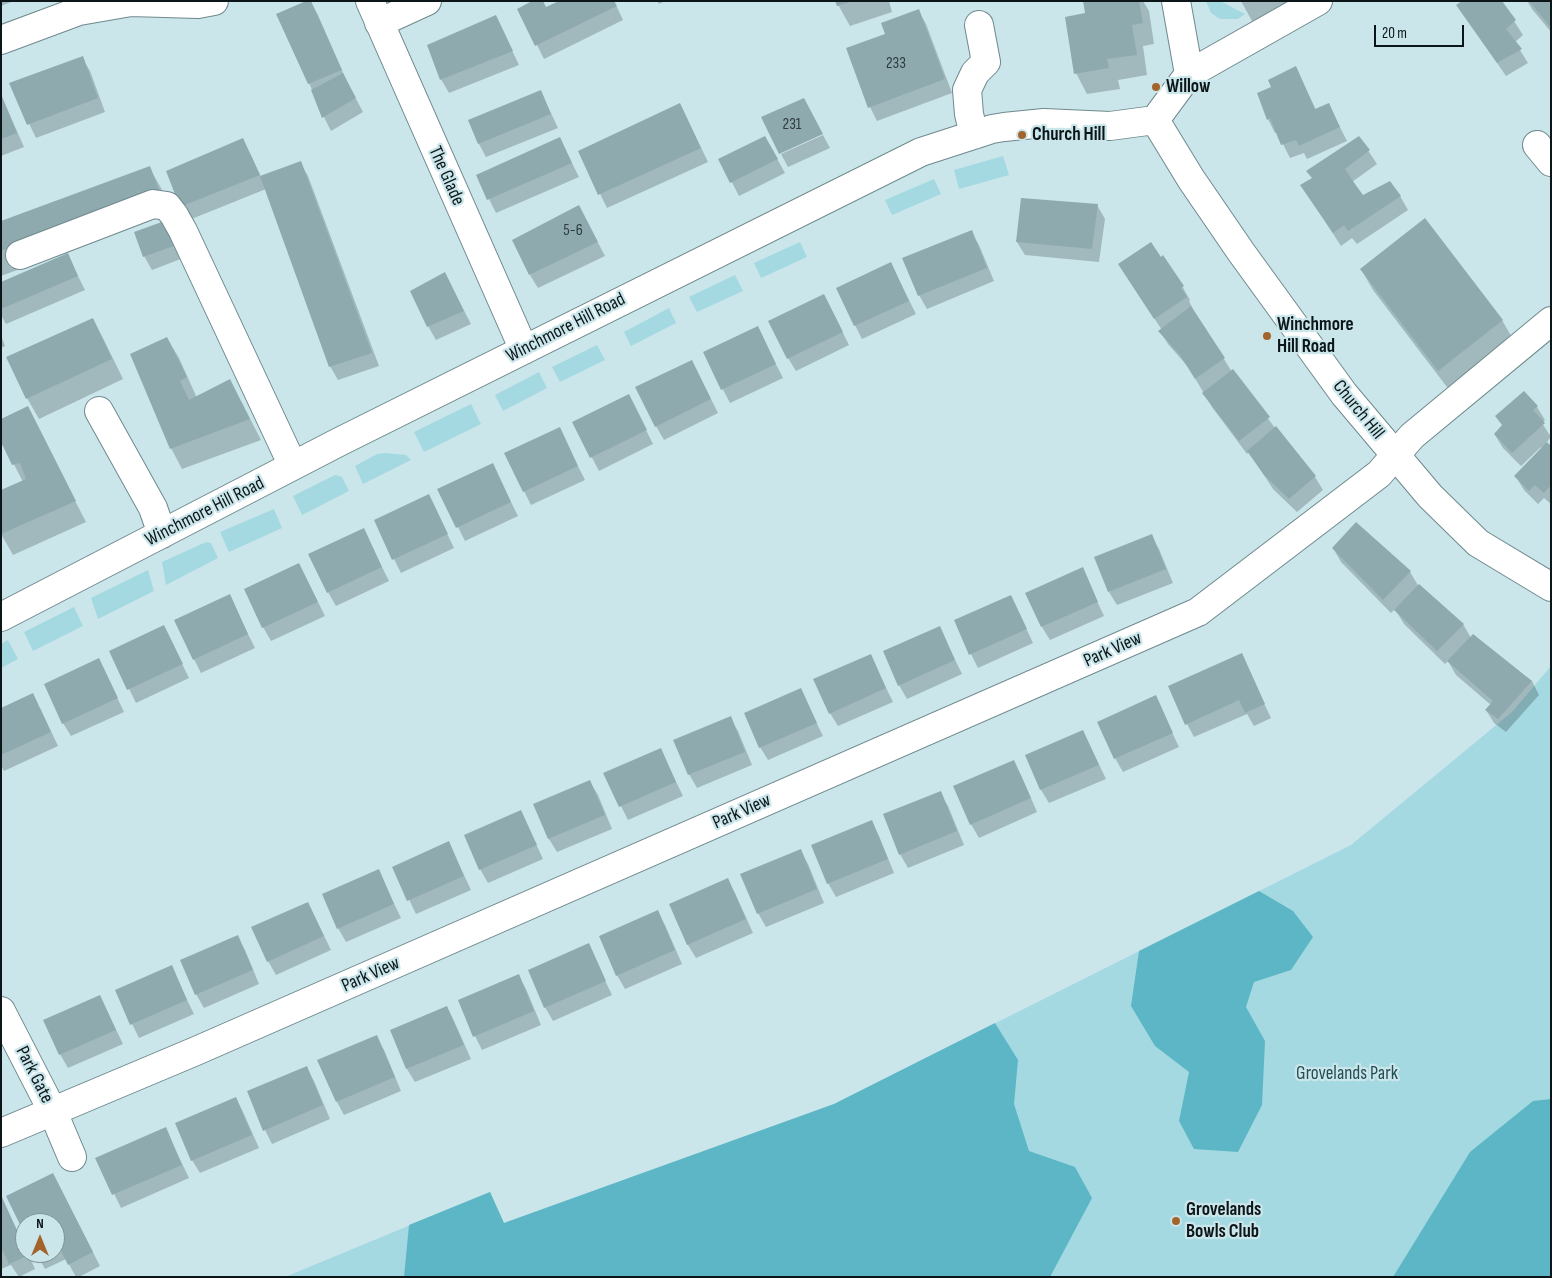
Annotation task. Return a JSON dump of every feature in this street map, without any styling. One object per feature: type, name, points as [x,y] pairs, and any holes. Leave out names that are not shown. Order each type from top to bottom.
[{"type":"street","points":[[1,40],[78,11],[131,2],[198,4],[214,1]]},
{"type":"street","points":[[375,12],[427,1]]},
{"type":"street","points":[[1176,1],[1190,74]]},
{"type":"street","points":[[1155,120],[1190,74],[1318,1]]},
{"type":"street","name":"The Glade","points":[[375,12],[524,350]]},
{"type":"street","points":[[974,135],[968,114],[967,90],[975,73],[986,62],[979,25]]},
{"type":"street","name":"Winchmore Hill Road","points":[[1,617],[293,466],[921,152],[1004,127],[1044,123],[1110,126],[1155,120]]},
{"type":"street","name":"Church Hill","points":[[1155,120],[1191,179],[1241,252],[1344,394],[1396,456],[1430,496],[1478,543],[1551,587]]},
{"type":"street","points":[[20,255],[153,204],[167,206],[183,231],[293,466]]},
{"type":"street","name":"Park View","points":[[1,1133],[232,1035],[1198,612],[1379,474],[1412,436],[1551,321]]},
{"type":"street","points":[[99,412],[153,508],[162,534]]},
{"type":"street","name":"Park Gate","points":[[1,1011],[53,1112],[72,1156]]},
{"type":"green space","points":[[1206,1],[1220,1],[1245,14],[1238,19],[1220,19],[1211,13]]},
{"type":"green space","points":[[1003,156],[1009,175],[959,189],[954,170]]},
{"type":"green space","points":[[934,179],[941,194],[892,215],[885,200]]},
{"type":"green space","points":[[800,242],[807,257],[761,278],[754,263]]},
{"type":"green space","points":[[735,275],[743,291],[697,312],[689,297]]},
{"type":"green space","points":[[669,308],[676,323],[631,346],[624,332]]},
{"type":"green space","points":[[597,345],[605,360],[560,382],[552,367]]},
{"type":"green space","points":[[539,372],[547,388],[503,411],[495,395]]},
{"type":"green space","points":[[471,404],[481,424],[424,452],[414,432]]},
{"type":"green space","points":[[377,454],[406,455],[411,460],[363,484],[355,466]]},
{"type":"green space","points":[[335,475],[342,477],[349,491],[302,515],[293,496]]},
{"type":"green space","points":[[274,509],[282,528],[229,552],[220,532]]},
{"type":"green space","points":[[206,542],[211,543],[218,558],[166,585],[162,562]]},
{"type":"green space","points":[[148,570],[154,591],[98,619],[91,598]]},
{"type":"green space","points":[[74,607],[83,626],[33,651],[24,632]]},
{"type":"green space","points":[[8,640],[18,659],[1,668],[1,644]]},
{"type":"green space","name":"Grovelands Park","points":[[1551,666],[1551,1277],[285,1277],[490,1192],[504,1223],[834,1104],[1351,845],[1512,712]]},
{"type":"shaded area","points":[[1259,891],[1293,911],[1313,937],[1291,970],[1254,982],[1246,1007],[1265,1041],[1262,1105],[1238,1152],[1194,1149],[1179,1121],[1189,1072],[1155,1046],[1131,1006],[1139,951]]},
{"type":"shaded area","points":[[995,1023],[1018,1060],[1014,1104],[1029,1151],[1075,1167],[1092,1198],[1050,1277],[404,1277],[409,1225],[490,1192],[504,1223],[834,1104]]},
{"type":"shaded area","points":[[1551,1099],[1551,1277],[1393,1277],[1470,1152],[1533,1101]]},
{"type":"building","points":[[306,1],[311,1],[342,70],[308,84],[276,14]]},
{"type":"building","points":[[532,1],[543,1],[546,7],[559,1],[614,1],[617,6],[535,46],[517,9]]},
{"type":"building","points":[[835,1],[850,1],[850,2],[837,6]]},
{"type":"building","points":[[1083,1],[1139,1],[1143,23],[1132,25],[1137,55],[1107,59],[1109,68],[1074,74],[1065,17],[1085,13]]},
{"type":"building","points":[[1462,1],[1502,1],[1516,20],[1506,29],[1522,49],[1497,63],[1456,5]]},
{"type":"building","points":[[1529,1],[1551,1],[1551,28]]},
{"type":"building","points":[[919,9],[945,79],[868,108],[846,48],[885,34],[881,23]]},
{"type":"building","points":[[496,15],[513,51],[440,80],[427,45]]},
{"type":"building","points":[[83,56],[98,98],[27,125],[9,83]]},
{"type":"building","points":[[1296,66],[1315,109],[1329,103],[1340,127],[1299,146],[1296,140],[1281,145],[1270,118],[1267,120],[1257,93],[1271,87],[1268,80]]},
{"type":"building","points":[[343,73],[356,98],[322,118],[311,90]]},
{"type":"building","points":[[541,90],[551,114],[478,144],[468,120]]},
{"type":"building","points":[[1,94],[17,133],[1,139]]},
{"type":"building","points":[[804,98],[823,134],[779,154],[761,117]]},
{"type":"building","points":[[680,103],[701,148],[598,195],[578,151]]},
{"type":"building","points":[[765,136],[778,159],[730,183],[718,159]]},
{"type":"building","points":[[1359,136],[1370,150],[1345,169],[1355,184],[1363,195],[1390,181],[1401,196],[1348,231],[1344,225],[1333,233],[1300,185],[1312,178],[1306,171]]},
{"type":"building","points":[[560,137],[572,163],[487,200],[476,175]]},
{"type":"building","points":[[243,138],[260,175],[180,207],[166,171]]},
{"type":"building","points":[[301,161],[372,353],[329,367],[260,176]]},
{"type":"building","points":[[150,166],[160,192],[1,251],[1,221]]},
{"type":"building","points":[[1021,198],[1098,204],[1092,249],[1016,242]]},
{"type":"building","points":[[579,205],[598,242],[529,275],[512,240]]},
{"type":"building","points":[[1425,218],[1503,320],[1438,371],[1360,269]]},
{"type":"building","points":[[170,219],[179,244],[143,257],[134,232]]},
{"type":"building","points":[[972,230],[987,268],[918,296],[902,258]]},
{"type":"building","points":[[1151,242],[1161,257],[1163,255],[1184,286],[1181,288],[1187,297],[1154,319],[1118,264]]},
{"type":"building","points":[[68,253],[78,276],[1,309],[1,282]]},
{"type":"building","points":[[891,262],[909,301],[854,326],[836,288]]},
{"type":"building","points":[[445,272],[464,311],[427,327],[410,291]]},
{"type":"building","points":[[824,294],[843,332],[787,359],[768,321]]},
{"type":"building","points":[[1191,306],[1225,358],[1195,379],[1180,355],[1158,331]]},
{"type":"building","points":[[93,318],[112,359],[26,399],[6,357]]},
{"type":"building","points":[[758,326],[776,364],[721,390],[703,352]]},
{"type":"building","points":[[167,337],[187,377],[180,381],[189,400],[230,379],[250,419],[170,449],[130,354]]},
{"type":"building","points":[[692,360],[711,399],[655,427],[635,387]]},
{"type":"building","points":[[1233,369],[1270,417],[1239,441],[1202,393]]},
{"type":"building","points":[[1524,391],[1538,406],[1533,410],[1545,423],[1512,453],[1494,434],[1502,425],[1495,416]]},
{"type":"building","points":[[629,394],[647,430],[590,458],[572,422]]},
{"type":"building","points":[[28,406],[76,501],[1,534],[1,490],[26,479],[20,463],[12,465],[1,442],[1,419]]},
{"type":"building","points":[[1276,426],[1316,476],[1289,499],[1264,475],[1247,451]]},
{"type":"building","points":[[560,427],[578,466],[523,492],[504,453]]},
{"type":"building","points":[[1547,442],[1551,446],[1551,485],[1544,493],[1535,485],[1529,491],[1514,476]]},
{"type":"building","points":[[493,463],[511,502],[456,528],[437,489]]},
{"type":"building","points":[[429,494],[448,534],[392,560],[374,520]]},
{"type":"building","points":[[1356,522],[1411,571],[1383,600],[1332,548]]},
{"type":"building","points":[[364,528],[382,567],[327,593],[308,554]]},
{"type":"building","points":[[1152,534],[1166,569],[1108,592],[1094,557]]},
{"type":"building","points":[[299,563],[318,602],[262,628],[244,589]]},
{"type":"building","points":[[1083,567],[1098,602],[1041,627],[1025,593]]},
{"type":"building","points":[[1419,584],[1464,624],[1437,651],[1394,610]]},
{"type":"building","points":[[230,594],[248,634],[193,660],[174,620]]},
{"type":"building","points":[[1011,595],[1027,629],[969,655],[954,620]]},
{"type":"building","points":[[164,625],[183,664],[127,690],[109,651]]},
{"type":"building","points":[[940,626],[955,660],[898,686],[883,651]]},
{"type":"building","points":[[1473,634],[1532,681],[1498,719],[1485,710],[1493,701],[1447,661]]},
{"type":"building","points":[[1242,653],[1265,704],[1245,713],[1239,700],[1185,725],[1168,686]]},
{"type":"building","points":[[871,654],[886,688],[829,714],[813,679]]},
{"type":"building","points":[[99,658],[118,698],[62,724],[44,684]]},
{"type":"building","points":[[801,688],[817,723],[759,748],[744,713]]},
{"type":"building","points":[[33,693],[51,732],[1,755],[1,708]]},
{"type":"building","points":[[1156,695],[1173,733],[1114,759],[1097,722]]},
{"type":"building","points":[[731,716],[745,752],[688,775],[673,740]]},
{"type":"building","points":[[1083,730],[1099,765],[1040,790],[1025,755]]},
{"type":"building","points":[[661,748],[676,782],[619,807],[603,773]]},
{"type":"building","points":[[1014,760],[1031,798],[970,825],[953,786]]},
{"type":"building","points":[[590,780],[605,815],[548,839],[533,804]]},
{"type":"building","points":[[941,791],[957,831],[899,855],[883,814]]},
{"type":"building","points":[[521,810],[537,845],[479,870],[464,835]]},
{"type":"building","points":[[872,820],[888,859],[827,884],[811,845]]},
{"type":"building","points":[[449,841],[464,876],[407,901],[392,867]]},
{"type":"building","points":[[801,849],[817,889],[757,914],[740,874]]},
{"type":"building","points":[[379,869],[394,904],[337,929],[322,894]]},
{"type":"building","points":[[728,878],[746,919],[687,945],[669,904]]},
{"type":"building","points":[[308,902],[324,936],[267,962],[251,927]]},
{"type":"building","points":[[658,910],[675,950],[616,976],[599,936]]},
{"type":"building","points":[[238,935],[253,970],[195,995],[180,960]]},
{"type":"building","points":[[589,943],[606,981],[544,1008],[528,970]]},
{"type":"building","points":[[172,965],[187,1000],[130,1025],[115,990]]},
{"type":"building","points":[[519,974],[534,1011],[473,1037],[458,1000]]},
{"type":"building","points":[[100,995],[116,1030],[59,1055],[43,1020]]},
{"type":"building","points":[[447,1006],[464,1045],[406,1069],[390,1030]]},
{"type":"building","points":[[377,1035],[395,1077],[336,1102],[317,1060]]},
{"type":"building","points":[[307,1066],[323,1105],[263,1131],[247,1091]]},
{"type":"building","points":[[236,1097],[252,1135],[191,1161],[175,1123]]},
{"type":"building","points":[[166,1127],[182,1165],[112,1195],[95,1158]]},
{"type":"building","points":[[53,1173],[93,1252],[68,1265],[65,1259],[65,1213],[15,1214],[6,1196]]},
{"type":"building","points":[[1,1195],[15,1226],[15,1261],[9,1264],[3,1251],[1,1252]]},
{"type":"place","name":"Willow","points":[[1156,87]]},
{"type":"place","name":"Church Hill","points":[[1022,135]]},
{"type":"place","name":"Winchmore Hill Road","points":[[1267,336]]},
{"type":"place","name":"Grovelands Bowls Club","points":[[1176,1221]]}]
